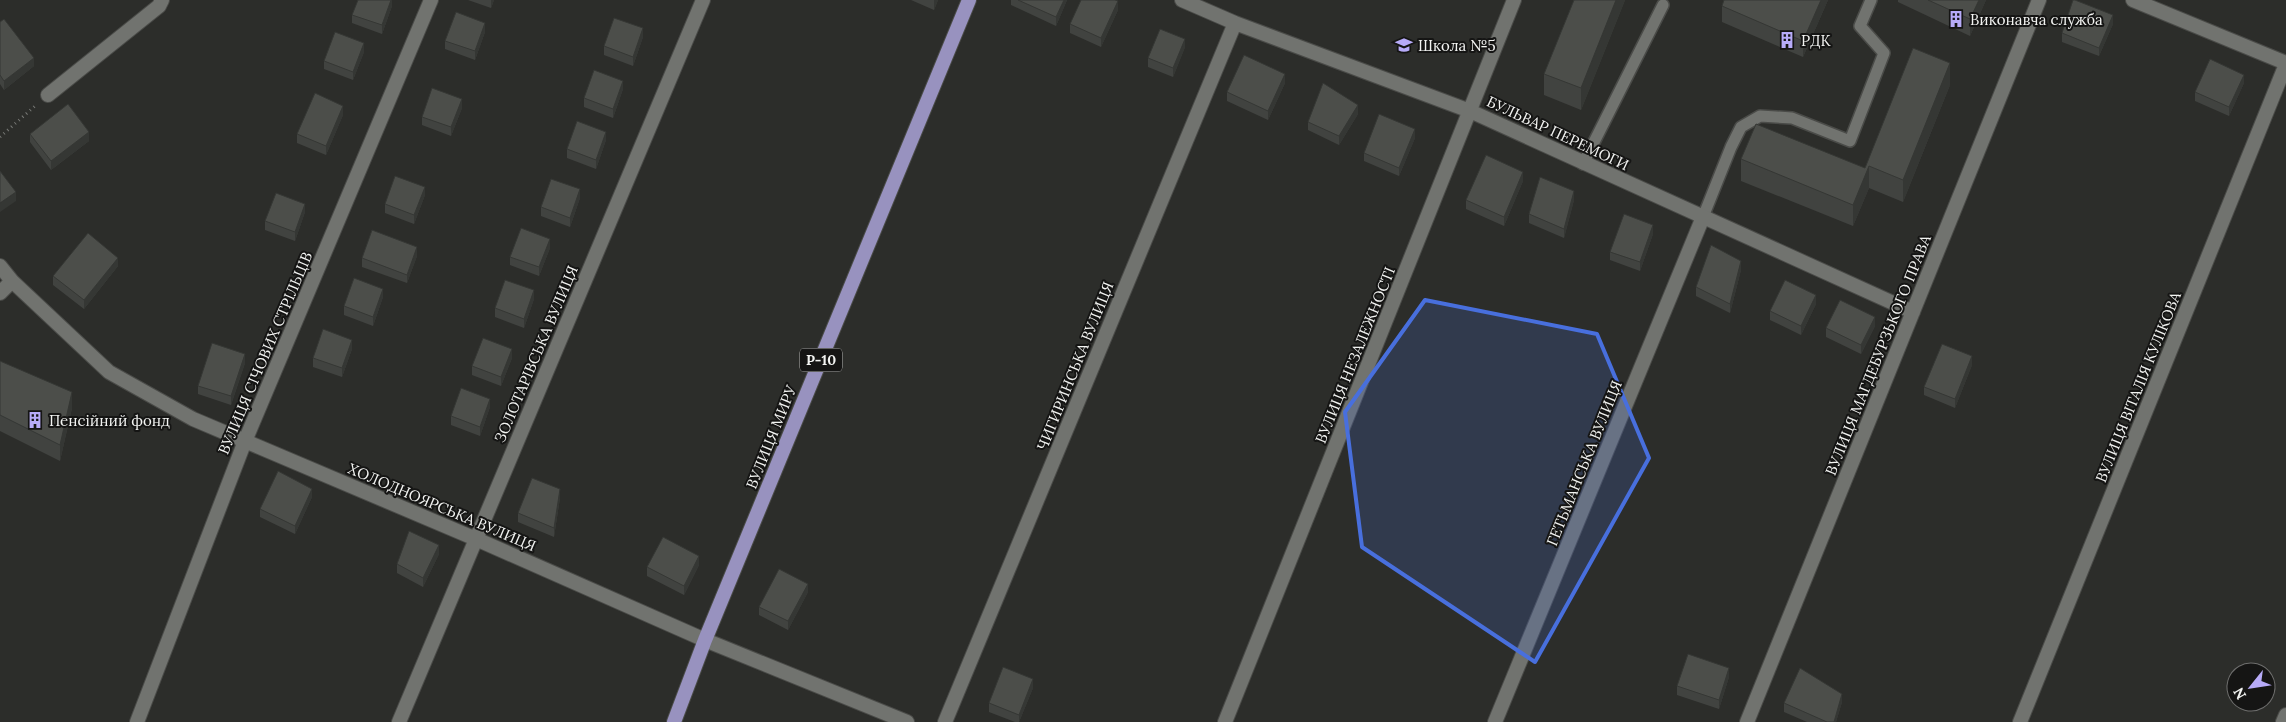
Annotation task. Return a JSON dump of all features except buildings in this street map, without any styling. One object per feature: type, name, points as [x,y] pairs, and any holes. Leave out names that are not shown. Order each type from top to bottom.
[{"type":"main road","name":"ВУЛИЦЯ МИРУ","points":[[674,722],[705,640],[969,0]]},
{"type":"street","points":[[48,95],[159,6],[162,0]]},
{"type":"street","name":"ВУЛИЦЯ СІЧОВИХ СТРІЛЬЦІВ","points":[[137,722],[245,441],[431,0]]},
{"type":"street","name":"ЗОЛОТАРІВСЬКА ВУЛИЦЯ","points":[[399,722],[703,0]]},
{"type":"street","name":"БУЛЬВАР ПЕРЕМОГИ","points":[[1182,0],[1235,23],[1470,111],[1583,164],[1913,312]]},
{"type":"street","name":"ВУЛИЦЯ НЕЗАЛЕЖНОСТІ","points":[[1225,722],[1514,0]]},
{"type":"street","name":"ВУЛИЦЯ МАГДЕБУРЗЬКОГО ПРАВА","points":[[1747,722],[2039,0]]},
{"type":"street","points":[[2133,0],[2286,64]]},
{"type":"street","name":"ЧИГИРИНСЬКА ВУЛИЦЯ","points":[[945,722],[1235,23]]},
{"type":"street","name":"ВУЛИЦЯ ВІТАЛІЯ КУЛІКОВА","points":[[2020,722],[2286,64]]},
{"type":"street","name":"ГЕТЬМАНСЬКА ВУЛИЦЯ","points":[[1494,722],[1703,217]]},
{"type":"street","name":"ХОЛОДНОЯРСЬКА ВУЛИЦЯ","points":[[0,266],[12,281],[109,372],[193,419],[476,539],[705,640],[907,722]]},
{"type":"street","points":[[0,292],[12,281]]},
{"type":"street","points":[[2283,722],[2286,716]]},
{"type":"lane","points":[[1703,217],[1741,127],[1760,116],[1792,118],[1850,141],[1884,53],[1860,26],[1871,0]]},
{"type":"lane","points":[[1583,164],[1664,5]]},
{"type":"path","points":[[0,137],[48,95]]},
{"type":"highlighted area","points":[[1425,300],[1597,334],[1649,458],[1535,662],[1362,547],[1345,412]]},
{"type":"place","name":"Виконавча служба","points":[[1956,19]]},
{"type":"place","name":"РДК","points":[[1787,40]]},
{"type":"place","name":"Школа №5","points":[[1404,45]]},
{"type":"place","name":"Пенсійний фонд","points":[[35,420]]}]
